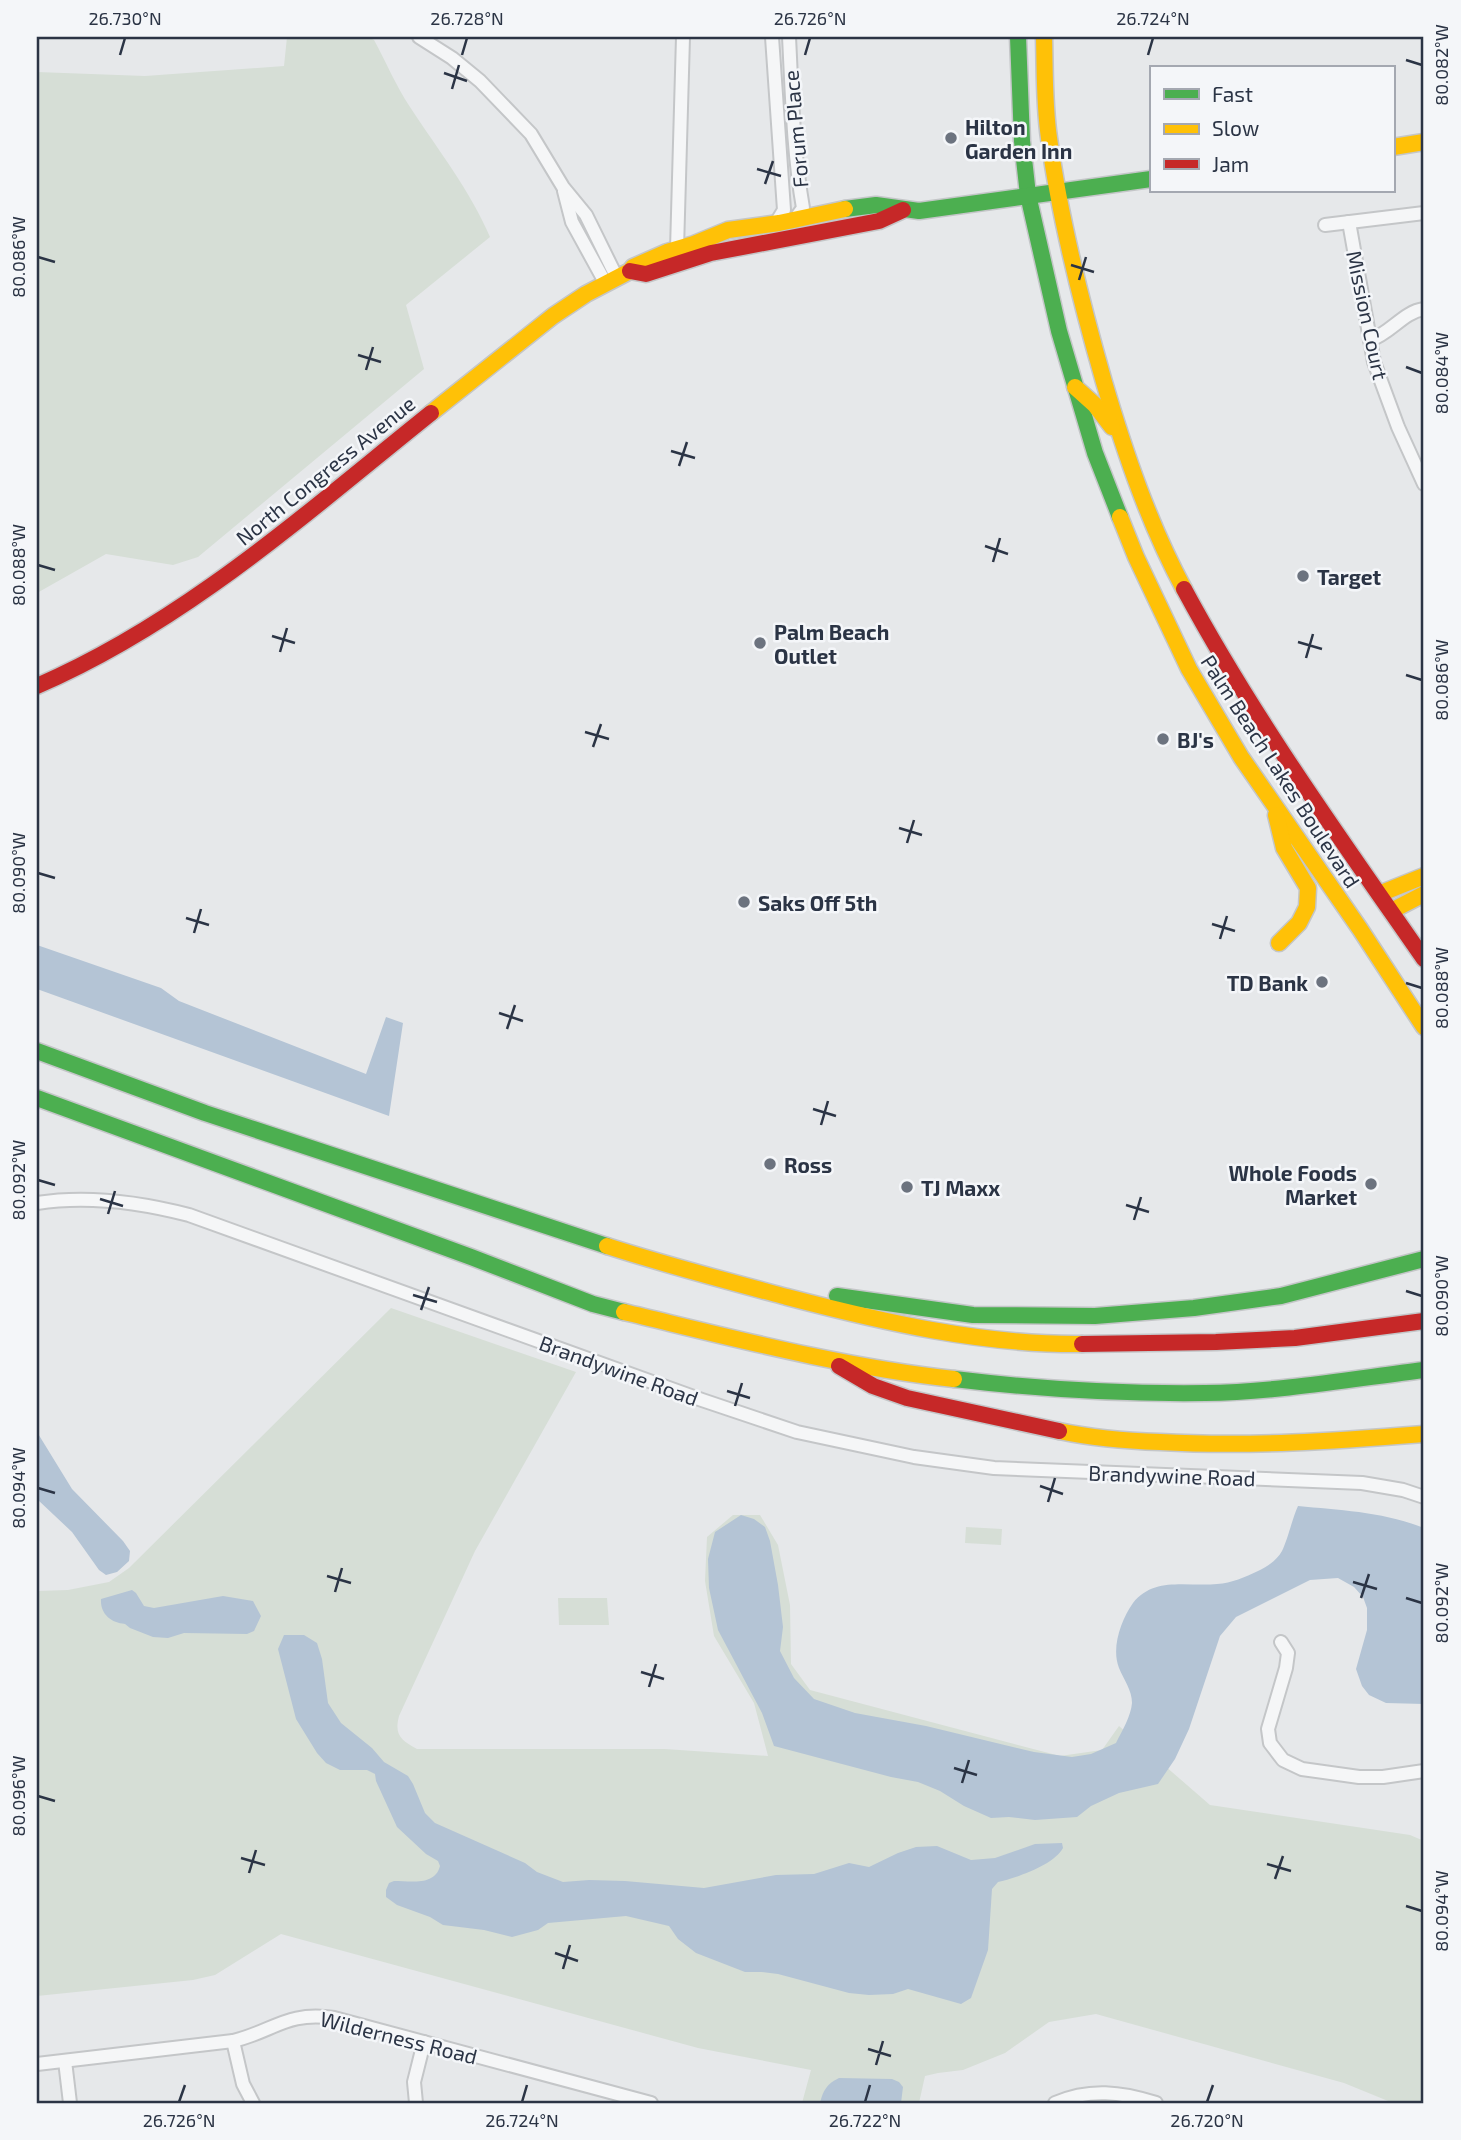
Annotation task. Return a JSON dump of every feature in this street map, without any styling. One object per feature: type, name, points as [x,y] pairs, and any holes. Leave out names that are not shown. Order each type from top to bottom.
[{"type":"main road","name":"Palm Beach Lakes Boulevard","points":[[1018,37],[1022,141],[1028,195],[1059,331],[1095,453],[1115,506],[1195,681],[1241,757],[1424,1027]]},
{"type":"main road","name":"Palm Beach Lakes Boulevard","points":[[1044,37],[1049,138],[1087,324],[1123,445],[1163,550],[1209,635],[1295,773],[1424,959]]},
{"type":"main road","points":[[1394,147],[1424,142]]},
{"type":"main road","name":"North Congress Avenue","points":[[37,686],[111,652],[218,582],[553,316],[633,267],[728,230],[776,223],[833,210],[876,205],[919,211],[1150,179]]},
{"type":"main road","name":"North Congress Avenue","points":[[618,277],[646,274],[711,253],[879,221],[903,210]]},
{"type":"main road","points":[[774,241],[787,232],[795,219]]},
{"type":"main road","points":[[1075,387],[1107,418],[1123,445]]},
{"type":"main road","points":[[1274,804],[1284,848],[1308,888],[1307,907],[1299,923],[1279,943]]},
{"type":"main road","points":[[1379,894],[1424,876]]},
{"type":"main road","points":[[1391,911],[1424,894]]},
{"type":"main road","points":[[37,1051],[205,1113],[666,1265],[873,1319],[1046,1344],[1269,1339],[1424,1321]]},
{"type":"main road","points":[[37,1098],[593,1304],[746,1341],[920,1376],[1031,1388],[1207,1393],[1284,1388],[1424,1370]]},
{"type":"main road","points":[[666,1265],[871,1302],[973,1315],[1095,1316],[1194,1308],[1281,1296],[1424,1259]]},
{"type":"main road","points":[[819,1355],[873,1386],[907,1398],[1077,1435],[1193,1444],[1291,1444],[1424,1434]]},
{"type":"street","points":[[419,37],[452,58],[480,81],[526,128],[563,187],[572,222],[618,277]]},
{"type":"street","points":[[677,249],[683,37]]},
{"type":"street","name":"Forum Place","points":[[772,37],[784,210],[776,223]]},
{"type":"street","name":"Forum Place","points":[[789,37],[793,130],[803,208],[795,219]]},
{"type":"street","points":[[1325,225],[1424,213]]},
{"type":"street","name":"Mission Court","points":[[1349,222],[1374,362],[1398,427],[1424,484]]},
{"type":"street","points":[[1370,340],[1381,336],[1409,314],[1424,309]]},
{"type":"street","name":"Brandywine Road","points":[[37,1203],[77,1199],[105,1200],[188,1215],[797,1432],[914,1457],[994,1468],[1362,1483],[1386,1486],[1424,1497]]},
{"type":"street","points":[[1281,1642],[1288,1653],[1286,1668],[1268,1729],[1270,1743],[1283,1760],[1302,1769],[1359,1777],[1383,1777],[1424,1771]]},
{"type":"street","name":"Wilderness Road","points":[[37,2064],[233,2041],[291,2018],[320,2016],[651,2103]]},
{"type":"street","points":[[233,2041],[243,2084],[253,2103]]},
{"type":"street","points":[[416,2103],[414,2082],[424,2042]]},
{"type":"street","points":[[65,2061],[70,2103]]},
{"type":"street","points":[[1055,2103],[1079,2095],[1103,2092],[1133,2096],[1156,2103]]},
{"type":"shaded area","points":[[287,37],[368,37],[374,40],[405,99],[463,187],[490,237],[406,305],[424,369],[198,557],[173,565],[106,554],[37,593],[37,72],[145,76],[284,66]]},
{"type":"shaded area","points":[[391,1308],[576,1372],[475,1551],[399,1716],[398,1732],[407,1743],[417,1749],[665,1749],[768,1756],[754,1703],[714,1636],[705,1581],[707,1537],[733,1515],[760,1515],[778,1545],[790,1605],[791,1664],[810,1690],[1060,1756],[1102,1750],[1119,1726],[1210,1805],[1410,1835],[1424,1841],[1424,2103],[1393,2103],[1344,2083],[1096,2014],[1049,2022],[1005,2053],[963,2070],[925,2076],[919,2103],[802,2103],[811,2070],[698,2048],[281,1934],[215,1975],[193,1980],[37,1996],[37,1591],[68,1590],[109,1582],[129,1568]]},
{"type":"shaded area","points":[[966,1527],[1002,1529],[1001,1545],[965,1543]]},
{"type":"shaded area","points":[[558,1598],[607,1598],[609,1625],[559,1625]]},
{"type":"water","points":[[37,945],[161,988],[179,1001],[366,1074],[386,1017],[403,1023],[389,1116],[37,989]]},
{"type":"water","points":[[37,1432],[72,1489],[130,1551],[129,1561],[117,1572],[106,1575],[99,1570],[72,1532],[37,1499]]},
{"type":"water","points":[[1298,1506],[1378,1515],[1424,1528],[1424,1704],[1386,1703],[1369,1695],[1362,1686],[1356,1669],[1367,1630],[1367,1608],[1363,1597],[1354,1587],[1338,1578],[1310,1580],[1236,1617],[1220,1636],[1189,1729],[1175,1759],[1158,1784],[1119,1793],[1091,1806],[1077,1817],[1035,1820],[991,1818],[918,1782],[774,1746],[762,1713],[718,1630],[709,1588],[708,1559],[715,1532],[741,1515],[754,1519],[765,1527],[770,1541],[783,1627],[780,1651],[794,1678],[814,1699],[855,1713],[926,1726],[1034,1752],[1072,1757],[1091,1754],[1116,1743],[1128,1718],[1132,1698],[1119,1668],[1116,1652],[1121,1626],[1133,1603],[1141,1595],[1161,1586],[1223,1583],[1265,1567],[1282,1551]]},
{"type":"water","points":[[132,1590],[144,1606],[154,1608],[223,1596],[253,1601],[261,1616],[254,1631],[247,1634],[184,1633],[168,1638],[153,1637],[111,1620],[102,1609],[101,1599]]},
{"type":"water","points":[[284,1635],[304,1635],[317,1643],[328,1703],[341,1723],[372,1748],[384,1762],[408,1776],[425,1813],[435,1823],[563,1882],[625,1881],[704,1888],[776,1875],[814,1874],[849,1863],[869,1867],[916,1847],[937,1846],[971,1860],[995,1858],[1035,1844],[1062,1843],[1063,1848],[1052,1860],[1024,1874],[998,1882],[992,1889],[988,1950],[971,1998],[961,2004],[908,1989],[893,1994],[849,1993],[778,1974],[745,1972],[696,1953],[678,1939],[669,1926],[626,1916],[548,1923],[538,1930],[512,1937],[443,1925],[430,1917],[397,1905],[386,1897],[389,1883],[428,1880],[440,1866],[438,1861],[426,1854],[397,1827],[375,1774],[367,1770],[340,1770],[326,1763],[317,1753],[296,1719],[278,1649]]},
{"type":"water","points":[[839,2078],[892,2079],[903,2087],[901,2103],[820,2103],[826,2088]]},
{"type":"traffic: fast","points":[[1018,37],[1022,141],[1028,195],[1059,331],[1095,453],[1120,517]]},
{"type":"traffic: fast","points":[[845,209],[876,205],[919,211],[1150,179]]},
{"type":"traffic: fast","points":[[37,1051],[205,1113],[607,1246]]},
{"type":"traffic: fast","points":[[37,1098],[593,1304],[624,1312]]},
{"type":"traffic: fast","points":[[837,1296],[973,1315],[1095,1316],[1194,1308],[1281,1296],[1424,1259]]},
{"type":"traffic: fast","points":[[954,1379],[1079,1390],[1205,1393],[1287,1388],[1424,1370]]},
{"type":"traffic: slow","points":[[1044,37],[1045,100],[1049,138],[1079,291],[1129,462],[1149,514],[1184,589]]},
{"type":"traffic: slow","points":[[1394,147],[1424,142]]},
{"type":"traffic: slow","points":[[431,413],[553,316],[633,267],[728,230],[779,223],[845,209]]},
{"type":"traffic: slow","points":[[1075,387],[1095,405],[1112,427]]},
{"type":"traffic: slow","points":[[1120,517],[1189,669],[1241,757],[1424,1027]]},
{"type":"traffic: slow","points":[[1276,815],[1284,848],[1308,888],[1307,907],[1299,923],[1279,943]]},
{"type":"traffic: slow","points":[[1379,894],[1424,876]]},
{"type":"traffic: slow","points":[[1391,911],[1424,894]]},
{"type":"traffic: slow","points":[[607,1246],[764,1291],[896,1323],[1007,1341],[1082,1344]]},
{"type":"traffic: slow","points":[[624,1312],[829,1359],[954,1379]]},
{"type":"traffic: slow","points":[[1059,1431],[1122,1440],[1227,1444],[1424,1434]]},
{"type":"traffic: jam","points":[[630,271],[646,274],[711,253],[879,221],[903,210]]},
{"type":"traffic: jam","points":[[37,686],[91,660],[194,598],[243,563],[431,413]]},
{"type":"traffic: jam","points":[[1184,589],[1239,685],[1424,959]]},
{"type":"traffic: jam","points":[[1082,1344],[1295,1338],[1424,1321]]},
{"type":"traffic: jam","points":[[839,1366],[873,1386],[907,1398],[1059,1431]]},
{"type":"place","name":"Hilton Garden Inn","points":[[951,138]]},
{"type":"place","name":"Target","points":[[1303,576]]},
{"type":"place","name":"Palm Beach Outlet","points":[[760,643]]},
{"type":"place","name":"BJ's","points":[[1163,739]]},
{"type":"place","name":"Saks Off 5th","points":[[744,902]]},
{"type":"place","name":"TD Bank","points":[[1322,982]]},
{"type":"place","name":"Ross","points":[[770,1164]]},
{"type":"place","name":"Whole Foods Market","points":[[1371,1184]]},
{"type":"place","name":"TJ Maxx","points":[[907,1187]]}]
